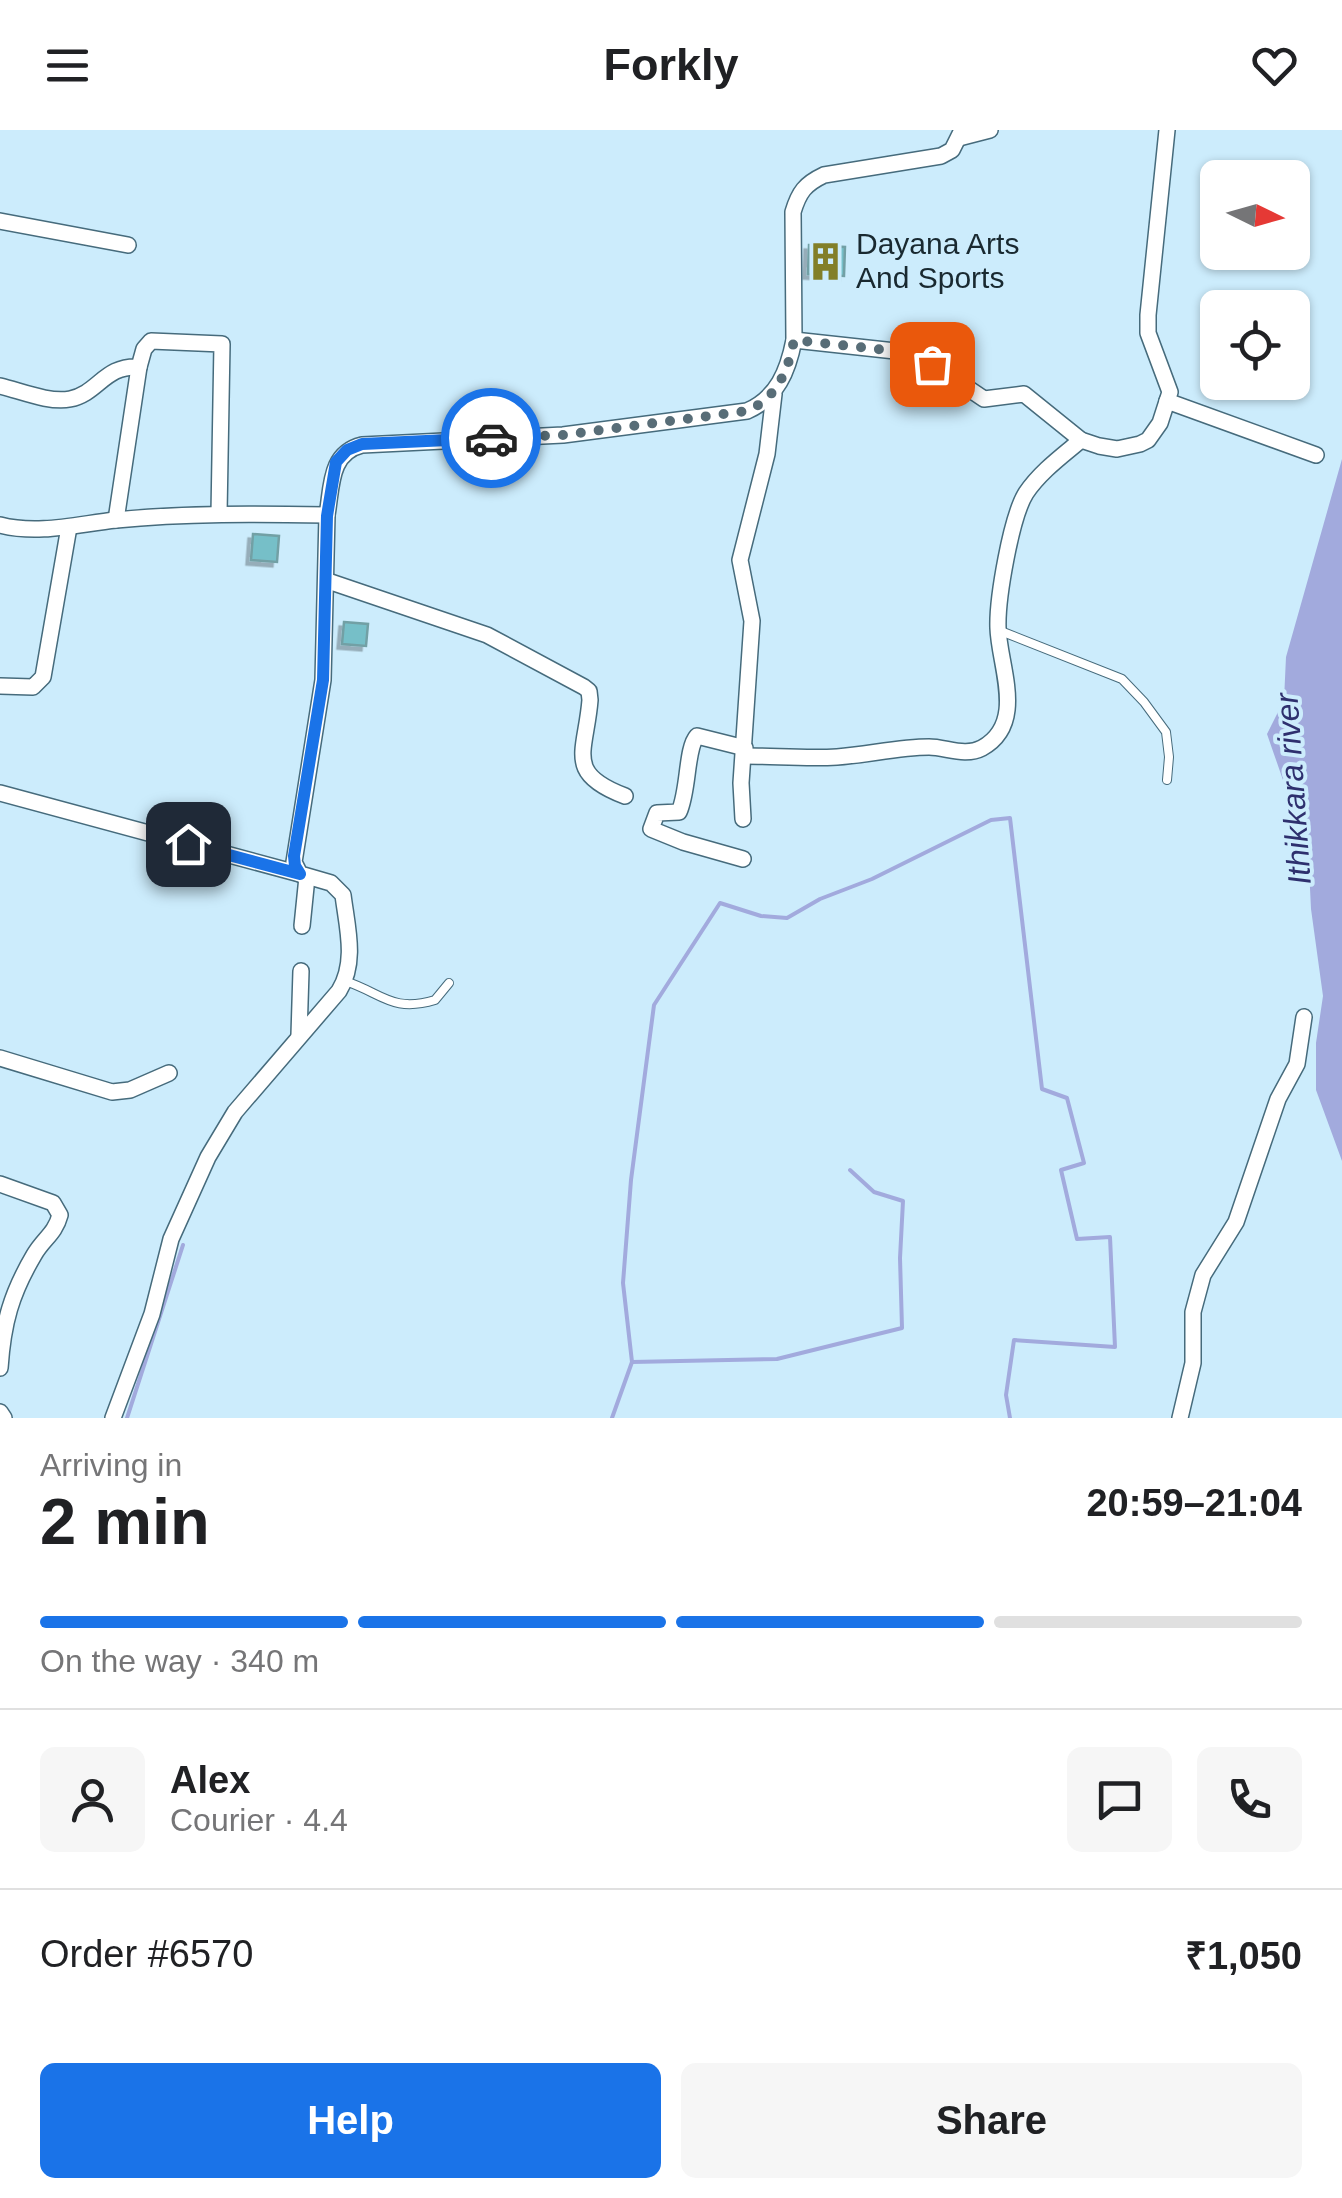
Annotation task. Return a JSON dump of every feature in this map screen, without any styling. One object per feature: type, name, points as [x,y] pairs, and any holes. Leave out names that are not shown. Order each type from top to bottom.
[{"type":"street","points":[[743,819],[741,783],[752,621],[741,548],[767,454],[774,394],[794,340],[793,212],[798,194],[806,184],[824,175],[941,156],[952,150],[961,134],[990,130]]},
{"type":"street","points":[[794,340],[895,351],[932,364],[984,399],[1024,394],[1082,440],[1117,449],[1148,440],[1160,423],[1170,392],[1148,333],[1167,130]]},
{"type":"street","points":[[0,221],[128,245]]},
{"type":"street","points":[[116,520],[139,367],[147,344],[156,340],[224,346],[219,514]]},
{"type":"street","points":[[0,386],[67,399],[118,368],[139,367]]},
{"type":"street","points":[[302,926],[304,875],[295,866],[294,856],[323,680],[327,516],[336,462],[354,446],[563,435],[747,411],[774,394]]},
{"type":"street","points":[[1167,402],[1316,455]]},
{"type":"street","points":[[743,859],[652,829],[657,813],[679,812],[683,804],[691,743],[697,736],[745,752],[834,758],[929,747],[968,752],[982,748],[999,734],[1007,708],[1008,684],[998,630],[1015,520],[1025,495],[1046,470],[1082,440]]},
{"type":"street","points":[[0,525],[15,529],[219,514],[327,516]]},
{"type":"street","points":[[0,686],[34,686],[43,678],[69,526]]},
{"type":"street","points":[[328,580],[487,636],[589,691],[582,767],[591,778],[625,796]]},
{"type":"street","points":[[0,794],[304,875],[330,884],[343,894],[350,953],[345,981],[235,1112],[208,1157],[171,1239],[152,1314],[113,1418]]},
{"type":"street","points":[[300,1035],[301,971]]},
{"type":"street","points":[[1180,1418],[1192,1362],[1193,1312],[1203,1275],[1236,1222],[1278,1100],[1297,1064],[1304,1017]]},
{"type":"street","points":[[0,1058],[112,1092],[130,1090],[169,1072]]},
{"type":"street","points":[[0,1184],[53,1203],[60,1216],[55,1232],[36,1251],[8,1307],[0,1368]]},
{"type":"street","points":[[0,1412],[4,1418]]},
{"type":"lane","points":[[998,630],[1122,679],[1166,732],[1167,780]]},
{"type":"lane","points":[[345,981],[382,1000],[402,1004],[436,1000],[449,983]]},
{"type":"water","name":"Ithikkara river","points":[[1342,459],[1342,1161],[1316,1090],[1316,1043],[1323,996],[1311,909],[1308,847],[1298,807],[1283,780],[1267,734],[1284,700],[1286,657]]},
{"type":"building","name":"Dayana Arts And Sports","points":[[809,245],[845,247],[844,276],[808,274]]},
{"type":"building","points":[[253,534],[279,536],[277,562],[251,560]]},
{"type":"building","points":[[344,622],[368,624],[366,646],[342,644]]},
{"type":"waterway","points":[[612,1418],[632,1362],[623,1283],[631,1180],[654,1005],[720,903],[761,916],[787,918],[991,820],[1010,818],[1042,1089],[1067,1098],[1084,1163],[1061,1170],[1077,1239],[1110,1237],[1115,1347],[1014,1340],[1006,1395],[1010,1418]]},
{"type":"waterway","points":[[632,1362],[777,1359],[902,1328],[903,1201],[874,1192],[850,1170]]},
{"type":"waterway","points":[[127,1418],[183,1245]]},
{"type":"way so far","points":[[491,438],[563,435],[747,411],[774,394],[794,340],[895,351],[932,364]]},
{"type":"place","name":"Dayana Arts And Sports","points":[[826,261]]},
{"type":"route","points":[[188,844],[300,874],[294,856],[323,680],[327,516],[336,462],[347,450],[362,444],[491,438]]}]
